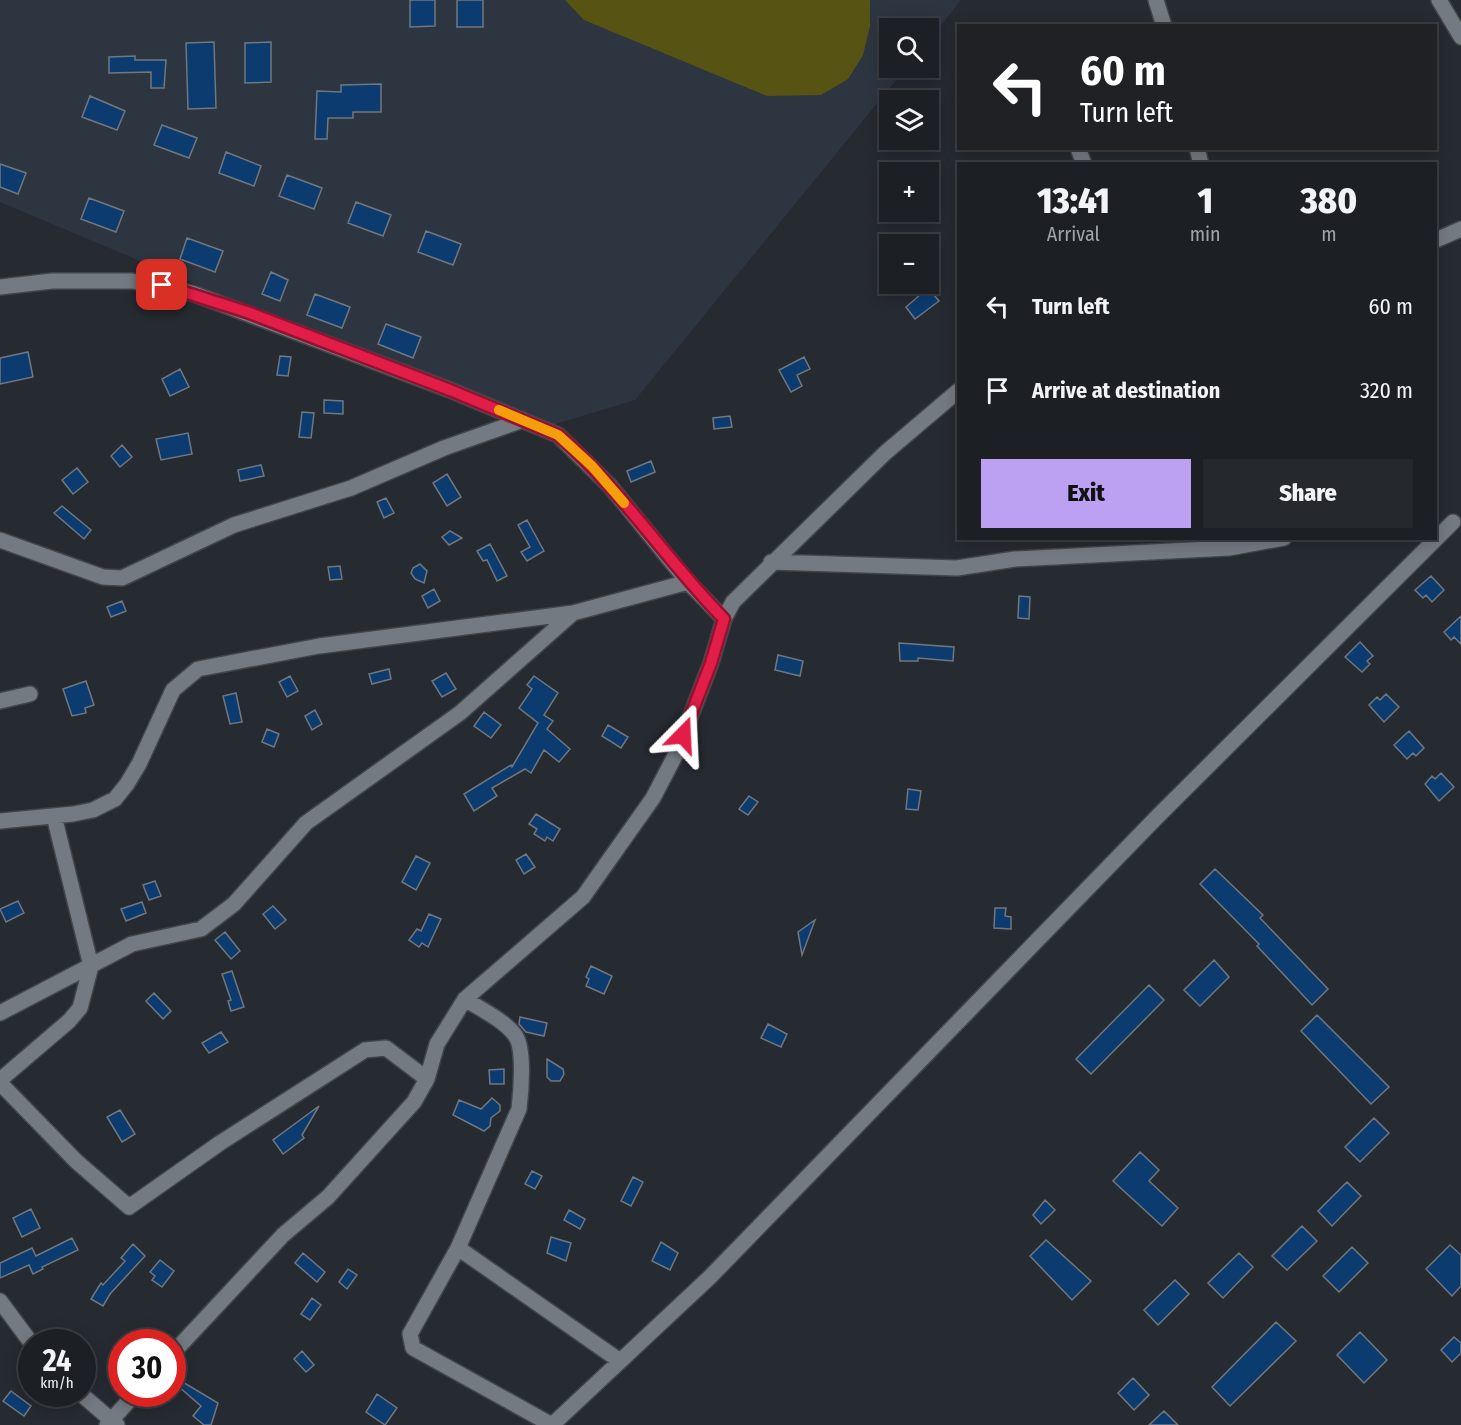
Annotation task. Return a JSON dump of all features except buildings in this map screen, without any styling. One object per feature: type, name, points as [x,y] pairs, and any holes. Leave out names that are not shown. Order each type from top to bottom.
[{"type":"street","points":[[1156,0],[1163,24]]},
{"type":"street","points":[[1439,0],[1461,37]]},
{"type":"street","points":[[1437,240],[1461,229]]},
{"type":"street","points":[[0,287],[52,281],[94,280],[132,281],[172,288],[258,316],[558,435],[592,466],[687,582],[724,619]]},
{"type":"street","points":[[186,1339],[283,1235],[328,1197],[414,1102],[427,1079],[437,1044],[465,999],[583,897],[653,798],[680,744],[711,663],[724,619],[733,602],[771,562],[885,453],[957,392]]},
{"type":"street","points":[[0,540],[103,577],[122,578],[234,525],[351,488],[444,448],[523,420]]},
{"type":"street","points":[[1437,523],[1457,522]]},
{"type":"street","points":[[465,999],[515,1035],[518,1041],[522,1085],[514,1126],[458,1248],[410,1334],[413,1348],[552,1425],[710,1277],[1157,817],[1457,522]]},
{"type":"street","points":[[771,562],[957,568],[1015,559],[1229,548],[1273,540]]},
{"type":"street","points":[[0,821],[93,810],[114,799],[127,784],[139,764],[173,690],[198,669],[319,646],[573,614],[687,582]]},
{"type":"street","points":[[0,1013],[132,944],[201,929],[234,904],[306,824],[460,713],[573,614]]},
{"type":"street","points":[[0,701],[30,694]]},
{"type":"street","points":[[54,816],[91,966],[80,1008],[69,1021],[0,1081],[76,1161],[129,1207],[220,1143],[365,1050],[386,1048],[427,1079]]},
{"type":"street","points":[[458,1248],[620,1361]]},
{"type":"street","points":[[0,1301],[21,1329]]},
{"type":"street","points":[[95,1407],[112,1423],[125,1407]]},
{"type":"shaded area","points":[[0,0],[961,0],[939,28],[939,18],[879,18],[879,78],[898,78],[888,90],[879,90],[879,101],[635,400],[539,429],[0,202]]},
{"type":"shaded area","points":[[565,0],[870,0],[870,26],[863,55],[848,79],[821,95],[767,96],[584,20]]},
{"type":"slow traffic","points":[[499,410],[558,435],[592,466],[624,503]]},
{"type":"route","points":[[162,285],[247,312],[450,390],[558,435],[567,442],[610,486],[651,534],[687,582],[724,619],[711,663],[683,735]]}]
